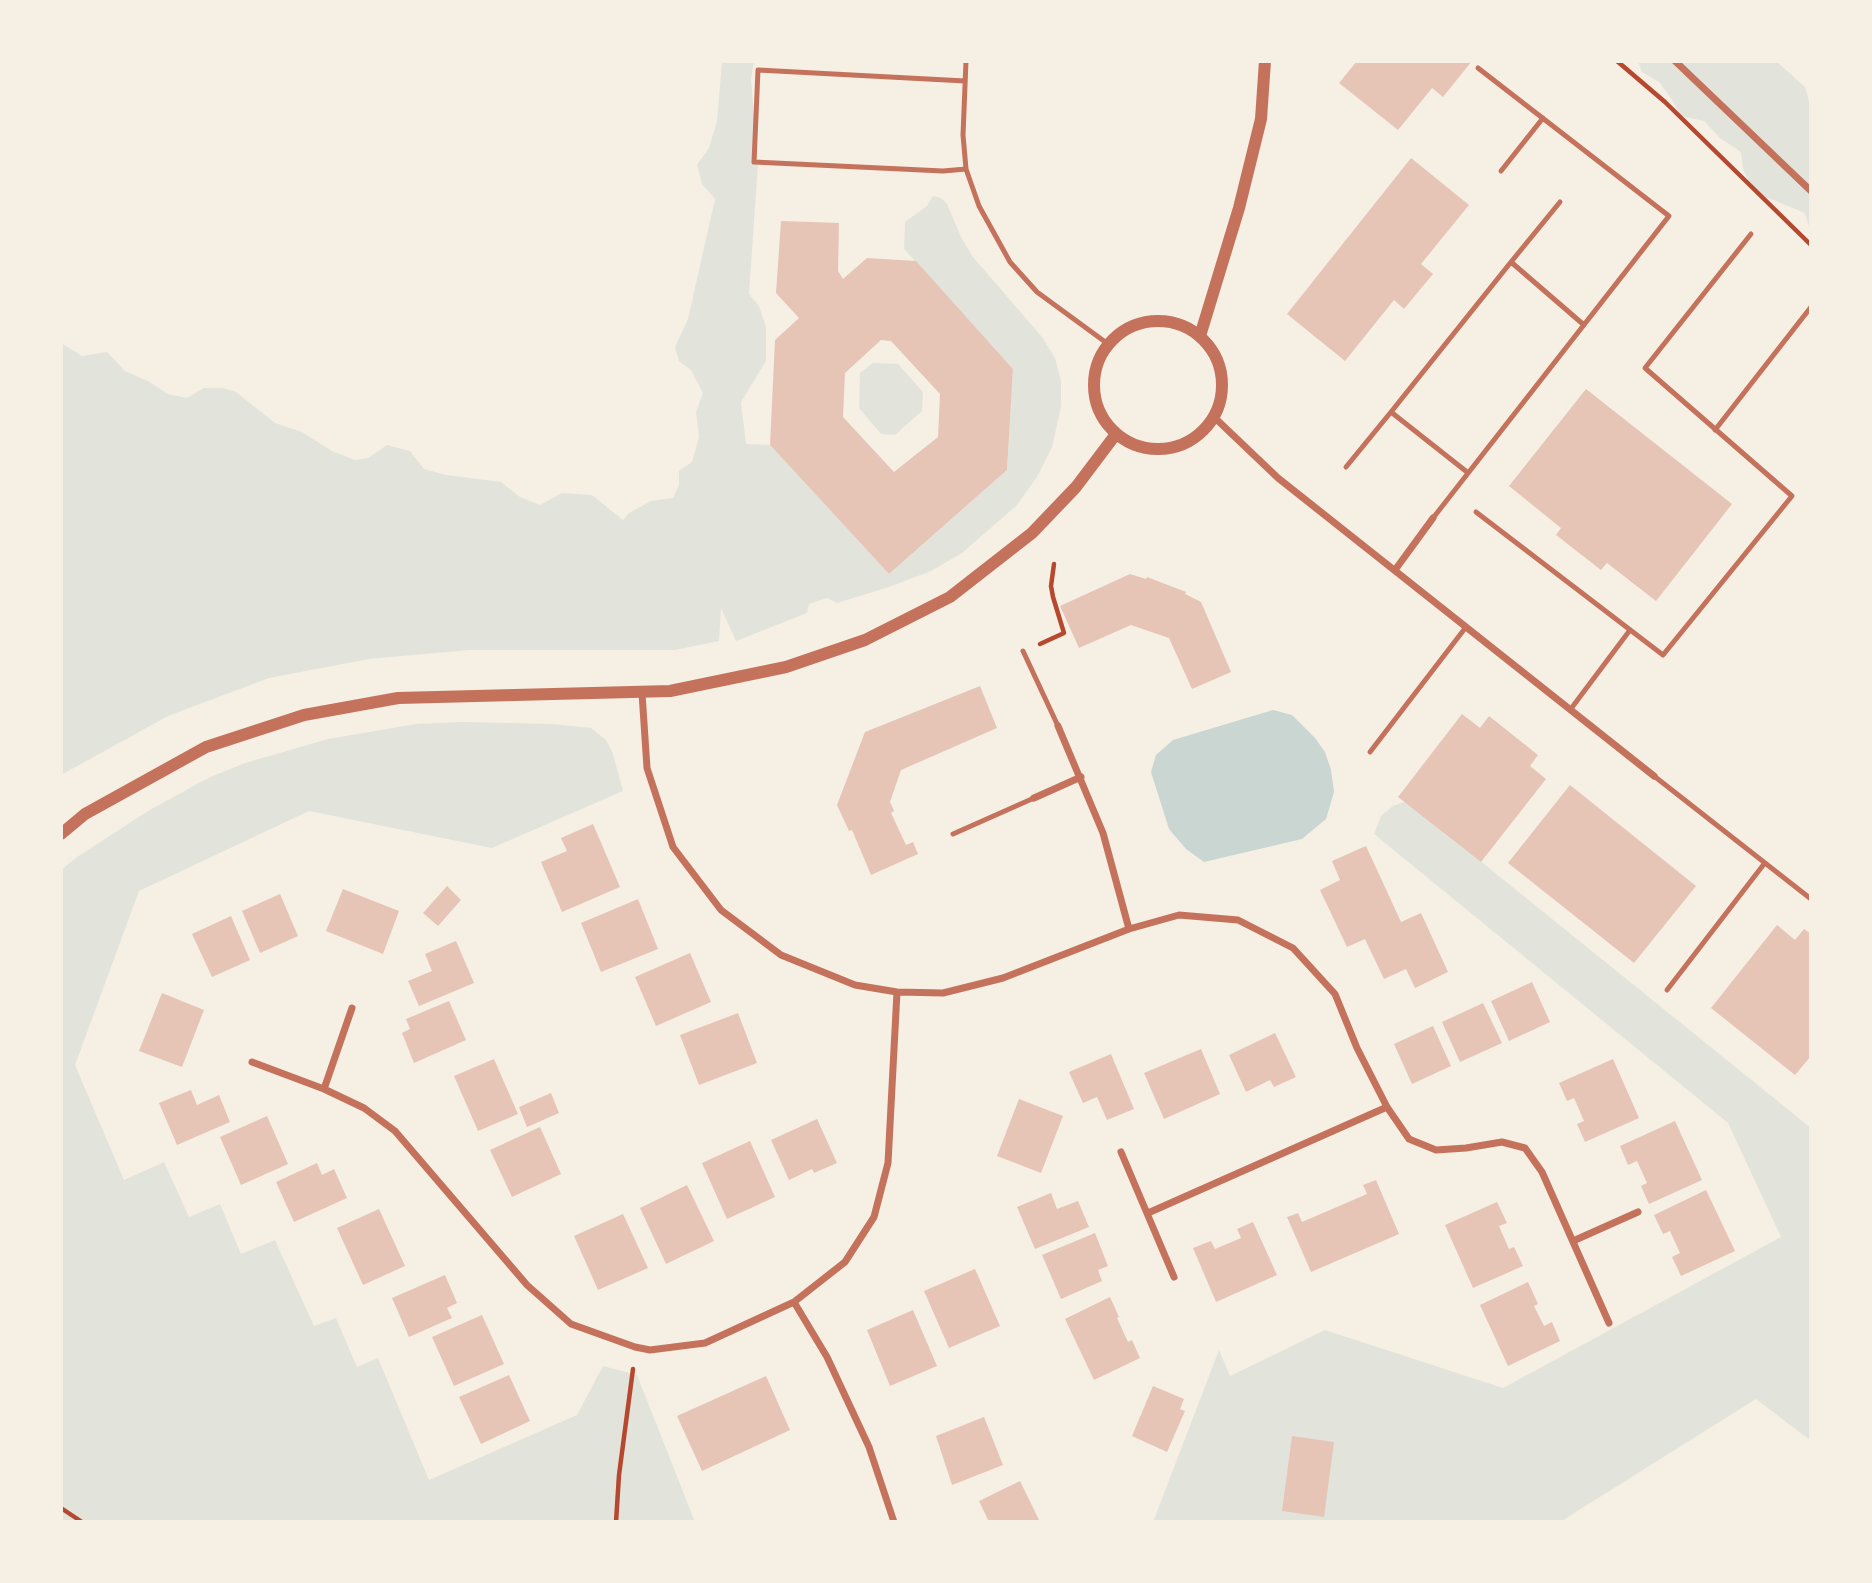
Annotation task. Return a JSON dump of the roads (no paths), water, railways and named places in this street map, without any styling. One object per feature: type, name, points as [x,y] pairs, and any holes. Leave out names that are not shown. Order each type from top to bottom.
[{"type":"street","points":[[1200,337],[1239,208],[1261,119],[1265,61]]},
{"type":"street","points":[[1675,61],[1811,191]]},
{"type":"street","points":[[1163,321],[1183,326],[1200,337],[1214,354],[1222,374],[1222,396],[1214,417],[1203,432],[1187,443],[1169,449],[1141,447],[1116,434],[1103,419],[1096,401],[1094,381],[1098,361],[1108,344],[1124,330],[1143,322],[1163,321]]},
{"type":"street","points":[[1214,417],[1278,478],[1654,776]]},
{"type":"street","points":[[61,834],[85,814],[206,747],[304,715],[398,698],[670,691],[786,667],[865,640],[950,597],[1032,533],[1076,486],[1116,434]]},
{"type":"street","points":[[1395,570],[1433,518]]},
{"type":"street","points":[[642,693],[647,768],[673,847],[721,910],[781,956],[855,985],[897,992],[943,993],[1003,978],[1129,929],[1179,915],[1238,920],[1293,948],[1335,994],[1357,1048],[1387,1107],[1409,1139],[1436,1150],[1502,1142],[1525,1148],[1542,1172],[1608,1323]]},
{"type":"street","points":[[1058,726],[1103,833],[1129,929]]},
{"type":"street","points":[[1034,798],[1081,777]]},
{"type":"street","points":[[252,1062],[324,1089],[364,1108],[395,1131],[527,1284],[571,1324],[650,1350],[705,1343],[794,1302],[845,1262],[874,1217],[888,1163],[897,992]]},
{"type":"street","points":[[324,1089],[352,1008]]},
{"type":"street","points":[[1148,1213],[1387,1107]]},
{"type":"street","points":[[1121,1152],[1174,1277]]},
{"type":"street","points":[[1573,1241],[1638,1212]]},
{"type":"street","points":[[794,1302],[827,1357],[869,1447],[894,1522]]},
{"type":"lane","points":[[966,61],[963,135],[966,169],[979,206],[1010,262],[1037,292],[1108,344]]},
{"type":"lane","points":[[1433,518],[1669,216],[1478,68]]},
{"type":"lane","points":[[965,81],[758,70],[754,162],[943,171],[966,169]]},
{"type":"lane","points":[[1501,172],[1543,118]]},
{"type":"lane","points":[[1346,467],[1560,202]]},
{"type":"lane","points":[[1476,512],[1663,655],[1792,496],[1645,368],[1751,234]]},
{"type":"lane","points":[[1511,262],[1584,325]]},
{"type":"lane","points":[[1715,430],[1811,307]]},
{"type":"lane","points":[[1391,412],[1467,472]]},
{"type":"lane","points":[[1370,752],[1466,627]]},
{"type":"lane","points":[[1570,710],[1630,630]]},
{"type":"lane","points":[[1023,652],[1058,726]]},
{"type":"lane","points":[[1654,776],[1811,899]]},
{"type":"lane","points":[[953,834],[1034,798]]},
{"type":"lane","points":[[1667,990],[1764,864]]}]
